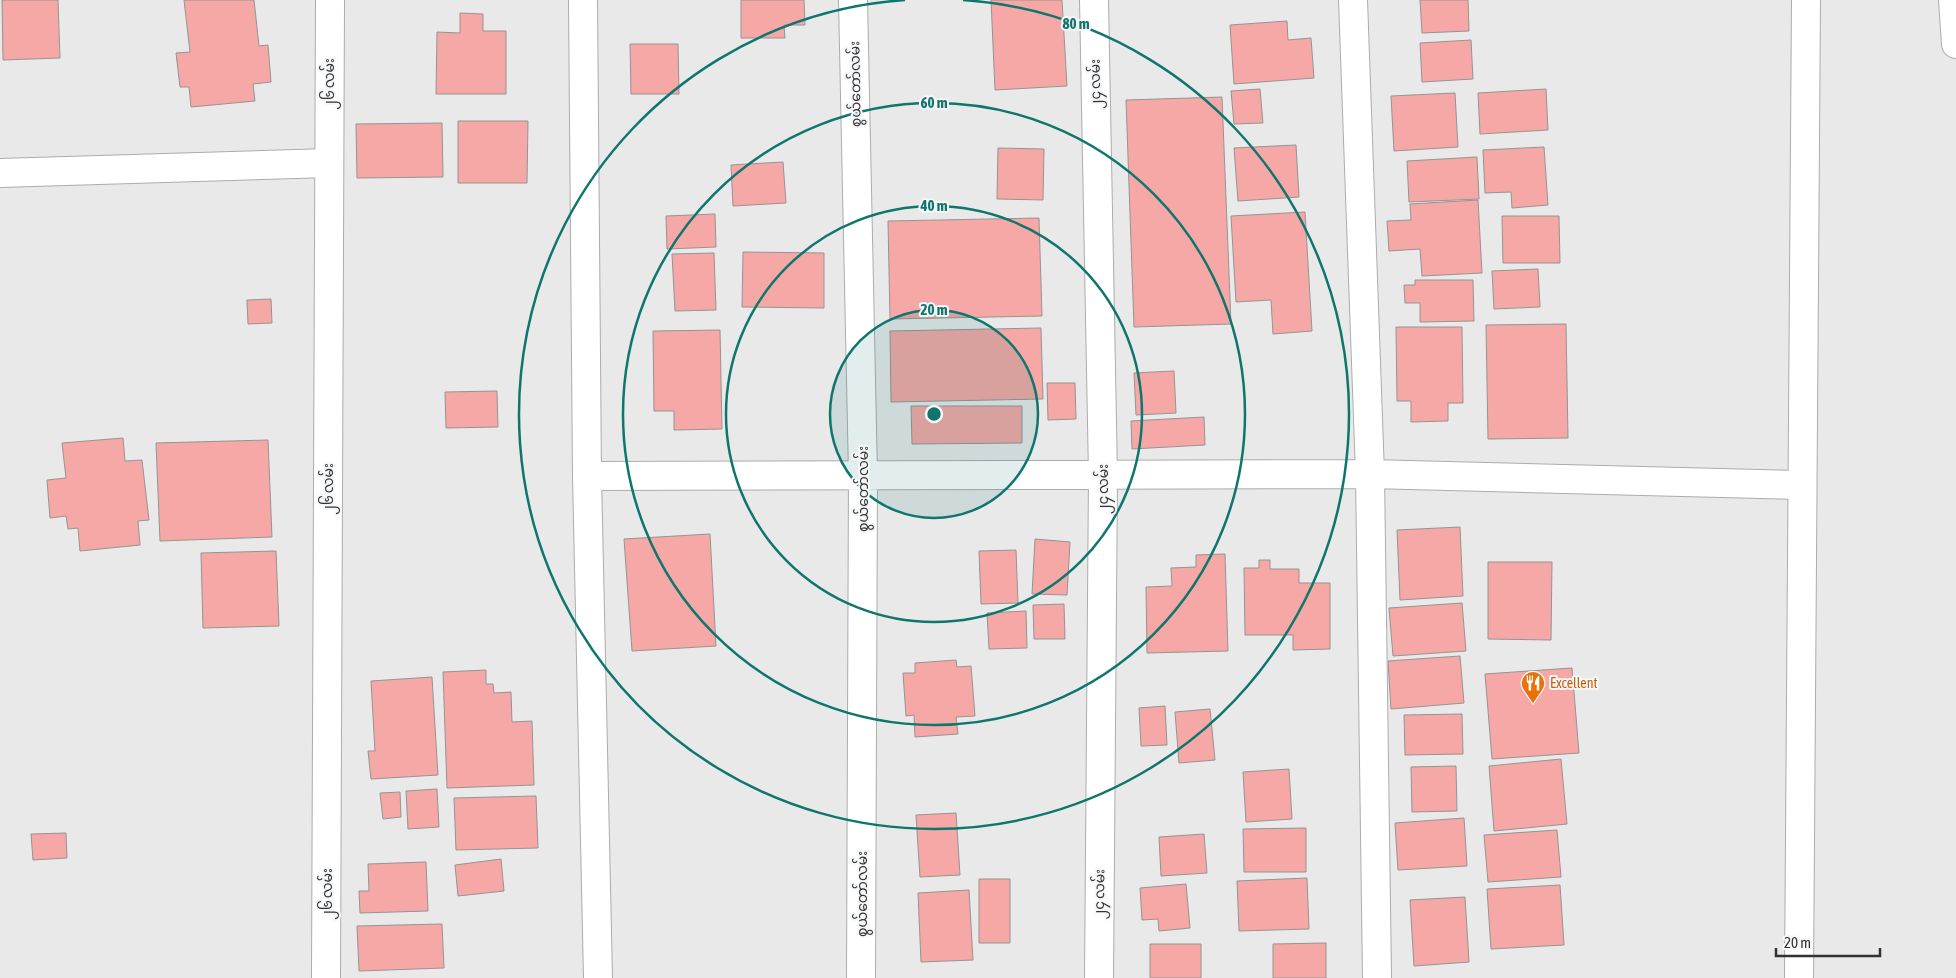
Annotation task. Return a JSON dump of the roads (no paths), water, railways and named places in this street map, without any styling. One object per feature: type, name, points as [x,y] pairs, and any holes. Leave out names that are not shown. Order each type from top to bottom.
[{"type":"street","name":"၂၆ လမ်း","points":[[326,978],[330,0]]},
{"type":"street","points":[[583,0],[587,476],[598,978]]},
{"type":"street","name":"စွယ်တော်လမ်း","points":[[853,0],[863,475],[862,978]]},
{"type":"street","name":"၂၄ လမ်း","points":[[1094,0],[1103,475],[1099,978]]},
{"type":"street","points":[[1353,0],[1370,474],[1377,978]]},
{"type":"street","points":[[1799,978],[1806,0]]},
{"type":"street","points":[[1953,0],[1956,44]]},
{"type":"street","points":[[0,173],[329,163]]},
{"type":"street","points":[[587,476],[1370,474],[1802,485]]},
{"type":"place","name":"Excellent","points":[[1533,704]]}]
